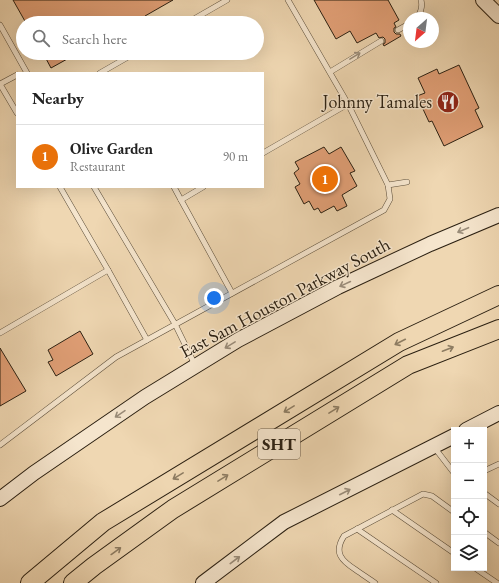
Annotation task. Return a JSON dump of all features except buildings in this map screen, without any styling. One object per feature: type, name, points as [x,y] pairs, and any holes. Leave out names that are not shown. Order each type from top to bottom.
[{"type":"highway","name":"SHT","points":[[30,583],[103,522],[399,342],[499,295]]},
{"type":"highway","name":"SHT","points":[[74,583],[94,566],[173,509],[408,365],[499,329]]},
{"type":"highway","points":[[22,583],[103,522]]},
{"type":"highway","points":[[77,583],[94,566]]},
{"type":"main road","points":[[483,0],[499,16]]},
{"type":"main road","name":"East Sam Houston Parkway South","points":[[0,499],[34,473],[145,397],[238,340],[338,288],[430,244],[499,215]]},
{"type":"main road","points":[[472,427],[499,413]]},
{"type":"main road","points":[[203,583],[284,522],[451,438]]},
{"type":"lane","points":[[199,16],[227,0]]},
{"type":"lane","points":[[420,12],[423,6],[421,0]]},
{"type":"lane","points":[[0,445],[116,357],[232,292],[384,210],[390,199],[388,185],[348,104],[291,1]]},
{"type":"lane","points":[[0,25],[16,55]]},
{"type":"lane","points":[[398,30],[403,27]]},
{"type":"lane","points":[[330,72],[381,41]]},
{"type":"lane","points":[[19,60],[25,72]]},
{"type":"lane","points":[[108,71],[124,60]]},
{"type":"lane","points":[[16,76],[0,84],[16,111]]},
{"type":"lane","points":[[264,152],[348,104]]},
{"type":"lane","points":[[388,185],[407,182]]},
{"type":"lane","points":[[61,188],[147,340]]},
{"type":"lane","points":[[95,188],[175,324],[195,366]]},
{"type":"lane","points":[[175,188],[232,292]]},
{"type":"lane","points":[[181,200],[201,188]]},
{"type":"lane","points":[[0,333],[108,270]]},
{"type":"lane","points":[[434,446],[451,469]]},
{"type":"lane","points":[[487,470],[499,464]]},
{"type":"lane","points":[[375,583],[341,558],[339,551],[340,543],[344,536],[423,494],[432,496],[451,510]]},
{"type":"lane","points":[[487,495],[499,504]]},
{"type":"lane","points":[[392,510],[451,551]]},
{"type":"lane","points":[[357,529],[436,583]]},
{"type":"lane","points":[[487,534],[499,543]]},
{"type":"lane","points":[[479,571],[497,583]]},
{"type":"place","name":"Johnny Tamales","points":[[448,102]]},
{"type":"place","name":"Olive Garden","points":[[325,179]]}]
